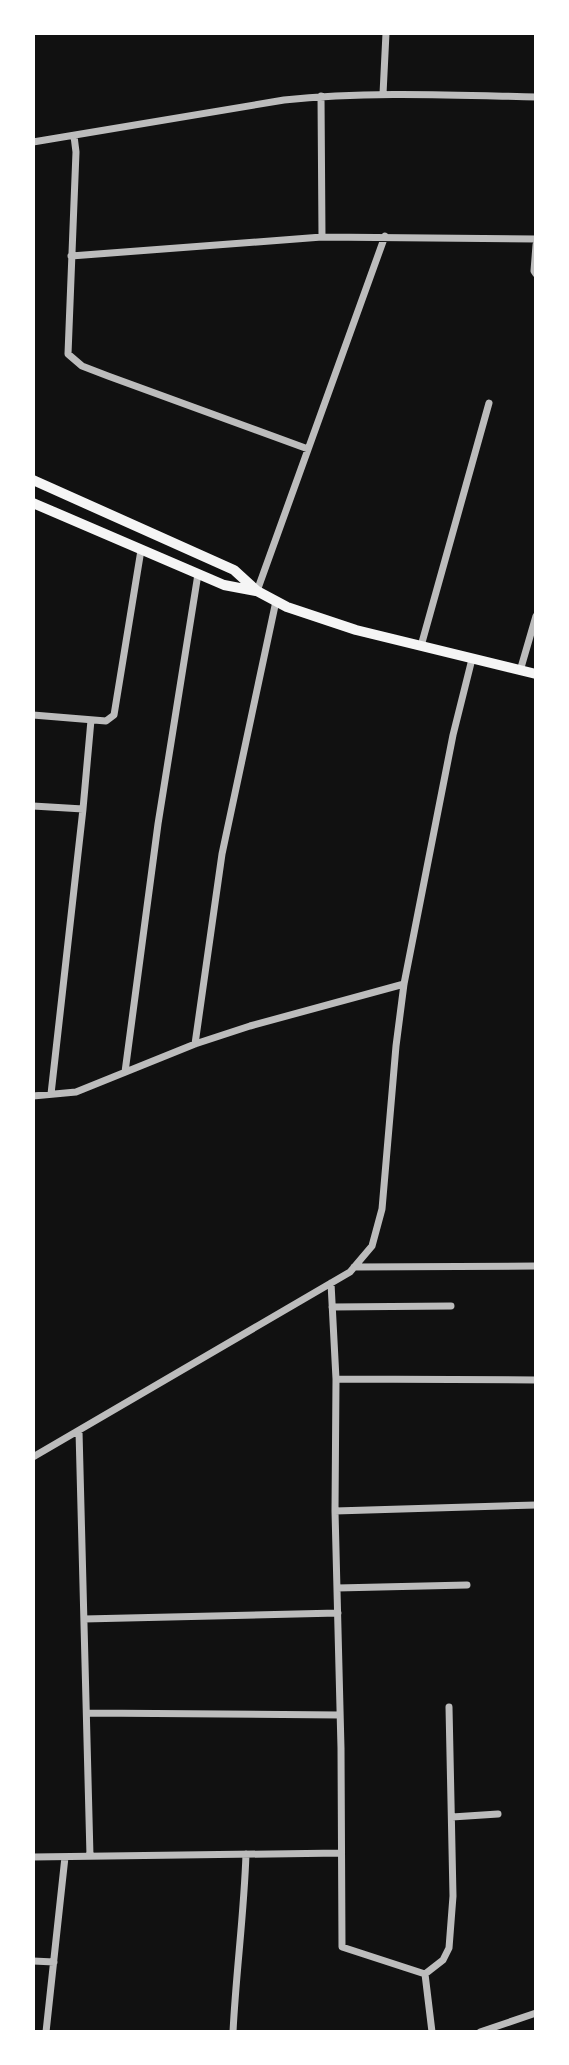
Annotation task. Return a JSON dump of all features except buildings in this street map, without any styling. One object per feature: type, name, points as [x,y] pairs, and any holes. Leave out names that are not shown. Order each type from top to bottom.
[{"type":"main road","points":[[33,480],[234,570],[257,591],[287,607],[356,630],[536,674]]},
{"type":"main road","points":[[33,503],[224,585],[257,591]]},
{"type":"street","points":[[383,94],[386,33]]},
{"type":"street","points":[[33,142],[321,96],[383,94],[536,97]]},
{"type":"street","points":[[321,96],[322,237]]},
{"type":"street","points":[[74,136],[76,152],[68,354],[82,366],[308,449]]},
{"type":"street","points":[[257,591],[385,236]]},
{"type":"street","points":[[71,256],[322,237],[536,239]]},
{"type":"street","points":[[536,245],[536,274]]},
{"type":"street","points":[[421,646],[489,404]]},
{"type":"street","points":[[33,715],[106,721],[114,715],[117,710],[116,701],[141,550]]},
{"type":"street","points":[[125,1072],[158,824],[198,574]]},
{"type":"street","points":[[195,1044],[222,854],[276,601]]},
{"type":"street","points":[[520,671],[536,616]]},
{"type":"street","points":[[33,1457],[331,1283],[354,1267],[372,1247],[382,1209],[404,984],[453,735],[472,659]]},
{"type":"street","points":[[51,1094],[91,720]]},
{"type":"street","points":[[33,806],[83,809]]},
{"type":"street","points":[[33,1096],[76,1092],[195,1044],[250,1026],[404,984]]},
{"type":"street","points":[[354,1267],[536,1266]]},
{"type":"street","points":[[331,1283],[336,1379],[335,1511],[342,1947],[425,1974]]},
{"type":"street","points":[[332,1307],[451,1306]]},
{"type":"street","points":[[336,1379],[536,1380]]},
{"type":"street","points":[[79,1431],[90,1856]]},
{"type":"street","points":[[335,1511],[536,1504]]},
{"type":"street","points":[[337,1588],[467,1585]]},
{"type":"street","points":[[84,1619],[338,1613]]},
{"type":"street","points":[[425,1974],[443,1960],[449,1948],[453,1896],[449,1707]]},
{"type":"street","points":[[88,1713],[340,1714]]},
{"type":"street","points":[[452,1816],[498,1814]]},
{"type":"street","points":[[33,1857],[341,1853]]},
{"type":"street","points":[[233,2032],[246,1854]]},
{"type":"street","points":[[46,2032],[65,1857]]},
{"type":"street","points":[[33,1961],[54,1962]]},
{"type":"street","points":[[425,1974],[432,2032]]},
{"type":"street","points":[[480,2032],[536,2013]]}]
